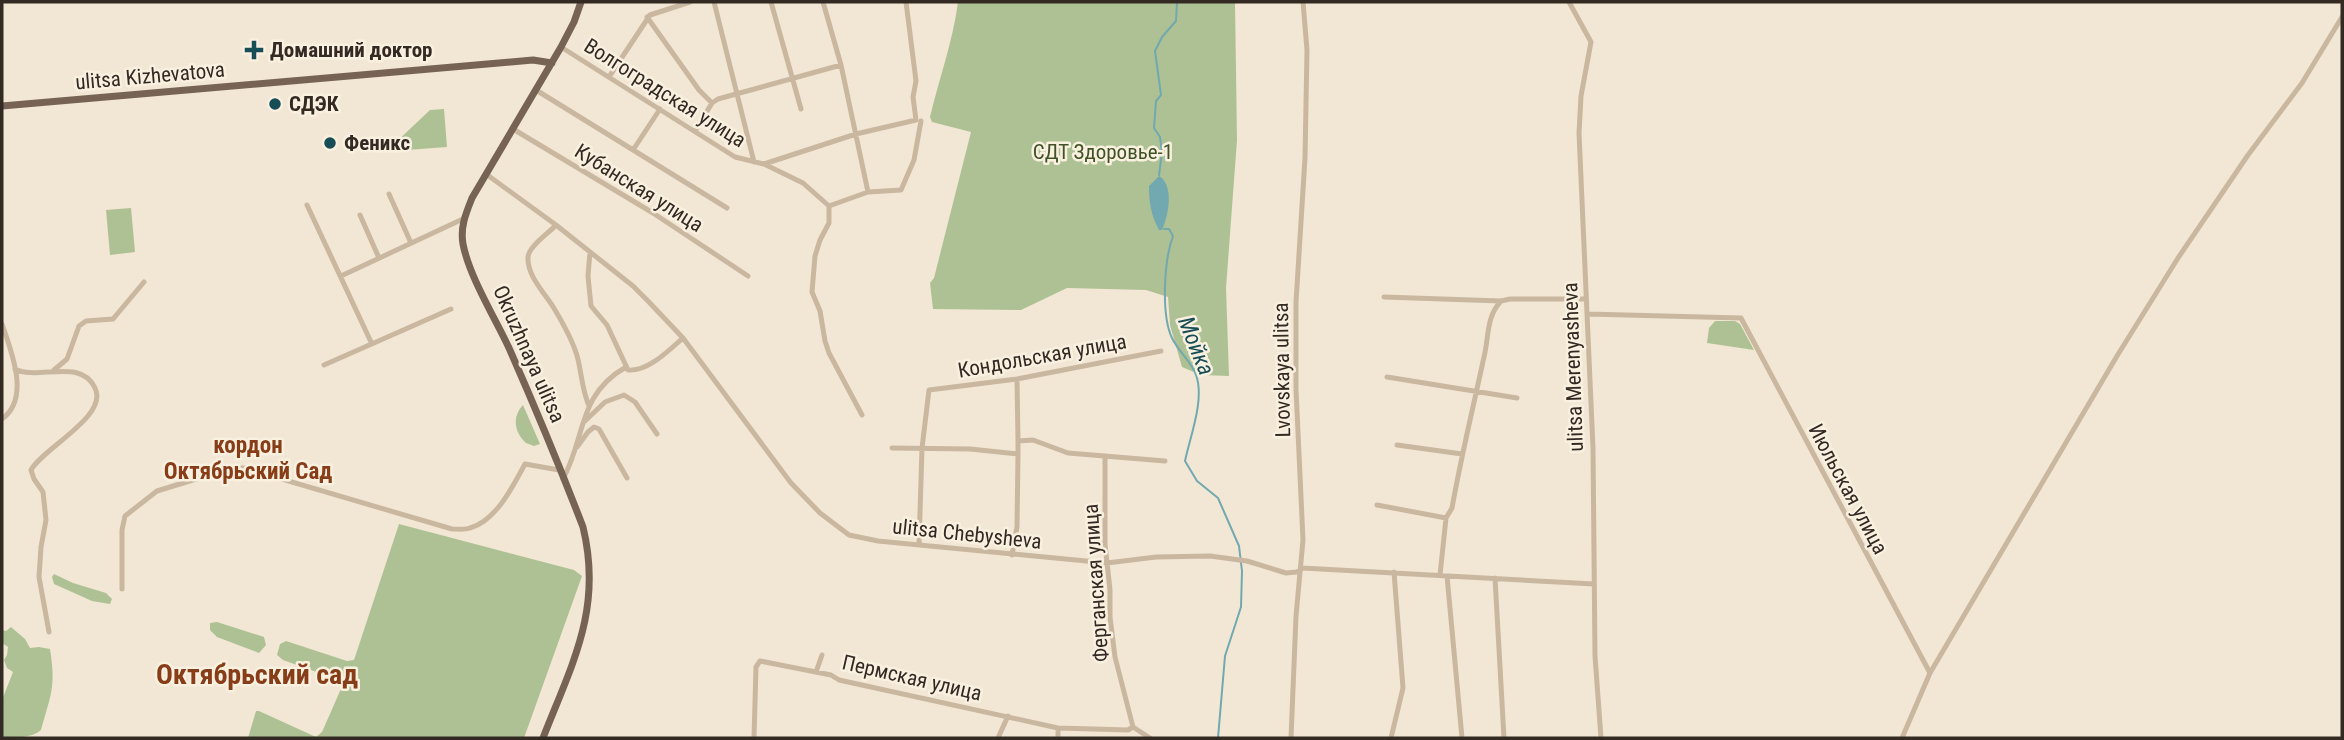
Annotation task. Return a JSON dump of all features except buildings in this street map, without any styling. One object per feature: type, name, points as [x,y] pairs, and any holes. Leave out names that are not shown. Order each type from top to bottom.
[{"type":"main road","name":"Okruzhnaya ulitsa","points":[[543,738],[582,634],[590,595],[589,551],[583,527],[508,347],[464,250],[462,234],[472,198],[561,47],[581,2]]},
{"type":"main road","name":"ulitsa Kizhevatova","points":[[2,106],[499,62],[533,60],[552,63]]},
{"type":"street","points":[[609,77],[647,18],[656,11],[690,2]]},
{"type":"street","points":[[713,2],[754,162]]},
{"type":"street","points":[[771,2],[801,109]]},
{"type":"street","points":[[823,2],[841,65],[868,192]]},
{"type":"street","points":[[829,206],[868,192],[901,190],[914,160],[918,121],[913,101],[916,81],[906,2]]},
{"type":"street","name":"Lvovskaya ulitsa","points":[[1292,738],[1303,512],[1296,389],[1296,302],[1306,145],[1307,50],[1303,2]]},
{"type":"street","name":"ulitsa Merenyasheva","points":[[1569,2],[1591,42],[1581,96],[1579,125],[1593,448],[1595,656],[1601,738]]},
{"type":"street","points":[[1902,738],[1930,673],[2171,269],[2248,155],[2302,83],[2342,17]]},
{"type":"street","points":[[647,18],[699,90],[712,103]]},
{"type":"street","name":"Волгоградская улица","points":[[561,47],[736,157],[754,162],[764,163],[856,134],[918,121]]},
{"type":"street","points":[[695,131],[712,103],[721,98],[841,65]]},
{"type":"street","points":[[536,90],[727,208]]},
{"type":"street","points":[[633,150],[660,109]]},
{"type":"street","name":"Кубанская улица","points":[[513,129],[653,214],[748,276]]},
{"type":"street","points":[[764,163],[803,183],[829,206],[831,216],[815,256],[812,292],[820,311],[829,353],[862,415]]},
{"type":"street","name":"ulitsa Chebysheva","points":[[486,174],[633,286],[683,338],[791,483],[826,518],[849,534],[878,541],[1107,563],[1156,557],[1210,556],[1247,561],[1286,573],[1297,572],[1302,568],[1594,584]]},
{"type":"street","points":[[389,194],[411,243]]},
{"type":"street","points":[[307,205],[371,342]]},
{"type":"street","points":[[360,215],[379,258]]},
{"type":"street","points":[[341,276],[465,217]]},
{"type":"street","points":[[556,225],[532,248],[528,259],[533,276],[553,306],[575,351],[581,387],[589,406]]},
{"type":"street","points":[[590,252],[587,276],[591,306],[607,325],[626,368],[633,371],[656,360],[683,338]]},
{"type":"street","points":[[54,370],[67,359],[79,326],[86,321],[113,319],[144,282]]},
{"type":"street","points":[[1384,298],[1501,301],[1586,299]]},
{"type":"street","points":[[1440,575],[1446,518],[1452,508],[1491,315],[1501,301]]},
{"type":"street","points":[[324,365],[450,309]]},
{"type":"street","name":"Июльская улица","points":[[1587,314],[1741,318],[1930,673]]},
{"type":"street","points":[[2,324],[15,369],[17,398],[14,407],[2,419]]},
{"type":"street","name":"Кондольская улица","points":[[922,448],[929,390],[1017,379],[1161,351]]},
{"type":"street","points":[[563,479],[589,406],[599,389],[612,376],[626,368]]},
{"type":"street","points":[[15,369],[27,374],[54,370],[85,376],[93,383],[97,392],[93,407],[78,427],[43,454],[32,470],[43,492],[46,520],[39,578],[49,632]]},
{"type":"street","points":[[1387,377],[1517,398]]},
{"type":"street","points":[[1012,555],[1017,527],[1017,379]]},
{"type":"street","points":[[583,423],[604,402],[624,394],[635,402],[657,433]]},
{"type":"street","points":[[575,449],[588,432],[594,427],[599,429],[627,478]]},
{"type":"street","points":[[1018,442],[1034,440],[1068,453],[1165,461]]},
{"type":"street","points":[[1398,445],[1462,454]]},
{"type":"street","points":[[892,448],[1018,454]]},
{"type":"street","points":[[919,545],[922,448]]},
{"type":"street","name":"Ферганская улица","points":[[1105,456],[1105,544],[1115,657],[1133,727]]},
{"type":"street","points":[[122,589],[122,530],[125,516],[158,491],[232,468],[257,471],[453,529],[469,528],[486,520],[525,464],[559,470]]},
{"type":"street","points":[[1377,505],[1446,518]]},
{"type":"street","points":[[1391,738],[1403,688],[1394,572]]},
{"type":"street","points":[[1447,576],[1462,738]]},
{"type":"street","points":[[1495,578],[1504,738]]},
{"type":"street","points":[[816,672],[822,656]]},
{"type":"street","name":"Пермская улица","points":[[754,738],[756,667],[760,662],[831,675],[839,680],[1058,728],[1128,730],[1133,727]]},
{"type":"street","points":[[998,738],[1008,716]]},
{"type":"street","points":[[1133,727],[1150,738]]},
{"type":"street","points":[[1058,728],[1058,738]]},
{"type":"green space","name":"СДТ Здоровье-1","points":[[958,2],[1235,2],[1237,140],[1226,288],[1229,376],[1201,375],[1182,367],[1170,325],[1168,297],[1146,290],[1067,288],[1021,310],[933,309],[930,283],[934,278],[971,132],[932,122],[930,117]]},
{"type":"green space","points":[[444,109],[447,147],[394,151],[393,145],[430,110]]},
{"type":"green space","points":[[131,208],[135,252],[110,255],[106,210]]},
{"type":"green space","points":[[1715,321],[1735,321],[1740,324],[1754,350],[1707,343],[1709,328]]},
{"type":"green space","points":[[523,405],[540,444],[534,446],[526,443],[519,434],[516,419]]},
{"type":"green space","points":[[399,524],[574,570],[582,576],[524,738],[248,738],[256,711],[316,737],[322,732],[344,682],[283,660],[277,655],[280,644],[286,641],[347,661],[354,660]]},
{"type":"green space","points":[[54,574],[106,593],[112,599],[110,604],[92,601],[54,584]]},
{"type":"green space","points":[[217,622],[264,637],[266,645],[259,653],[217,637],[210,630],[210,623]]},
{"type":"green space","points":[[11,627],[25,639],[30,648],[50,649],[52,682],[41,730],[28,736],[2,738],[2,700],[13,672],[7,668],[4,660],[8,647],[2,643],[2,630],[6,631]]},
{"type":"water","points":[[1159,176],[1169,194],[1162,230],[1159,230],[1154,219],[1149,192],[1149,186]]},
{"type":"waterway","name":"Мойка","points":[[1159,175],[1162,152],[1160,137],[1154,128],[1156,101],[1161,95],[1155,51],[1162,37],[1176,21],[1177,2]]},
{"type":"waterway","name":"Мойка","points":[[1164,229],[1169,229],[1173,236],[1165,287],[1166,316],[1172,338],[1194,370],[1199,395],[1185,461],[1197,481],[1218,498],[1239,546],[1242,571],[1241,607],[1225,656],[1218,738]]},
{"type":"place","name":"Домашний доктор","points":[[254,50]]},
{"type":"place","name":"СДЭК","points":[[275,104]]},
{"type":"place","name":"Феникс","points":[[330,143]]},
{"type":"district","name":"кордон Октябрьский Сад","points":[[248,458]]},
{"type":"district","name":"Октябрьский сад","points":[[257,674]]}]
